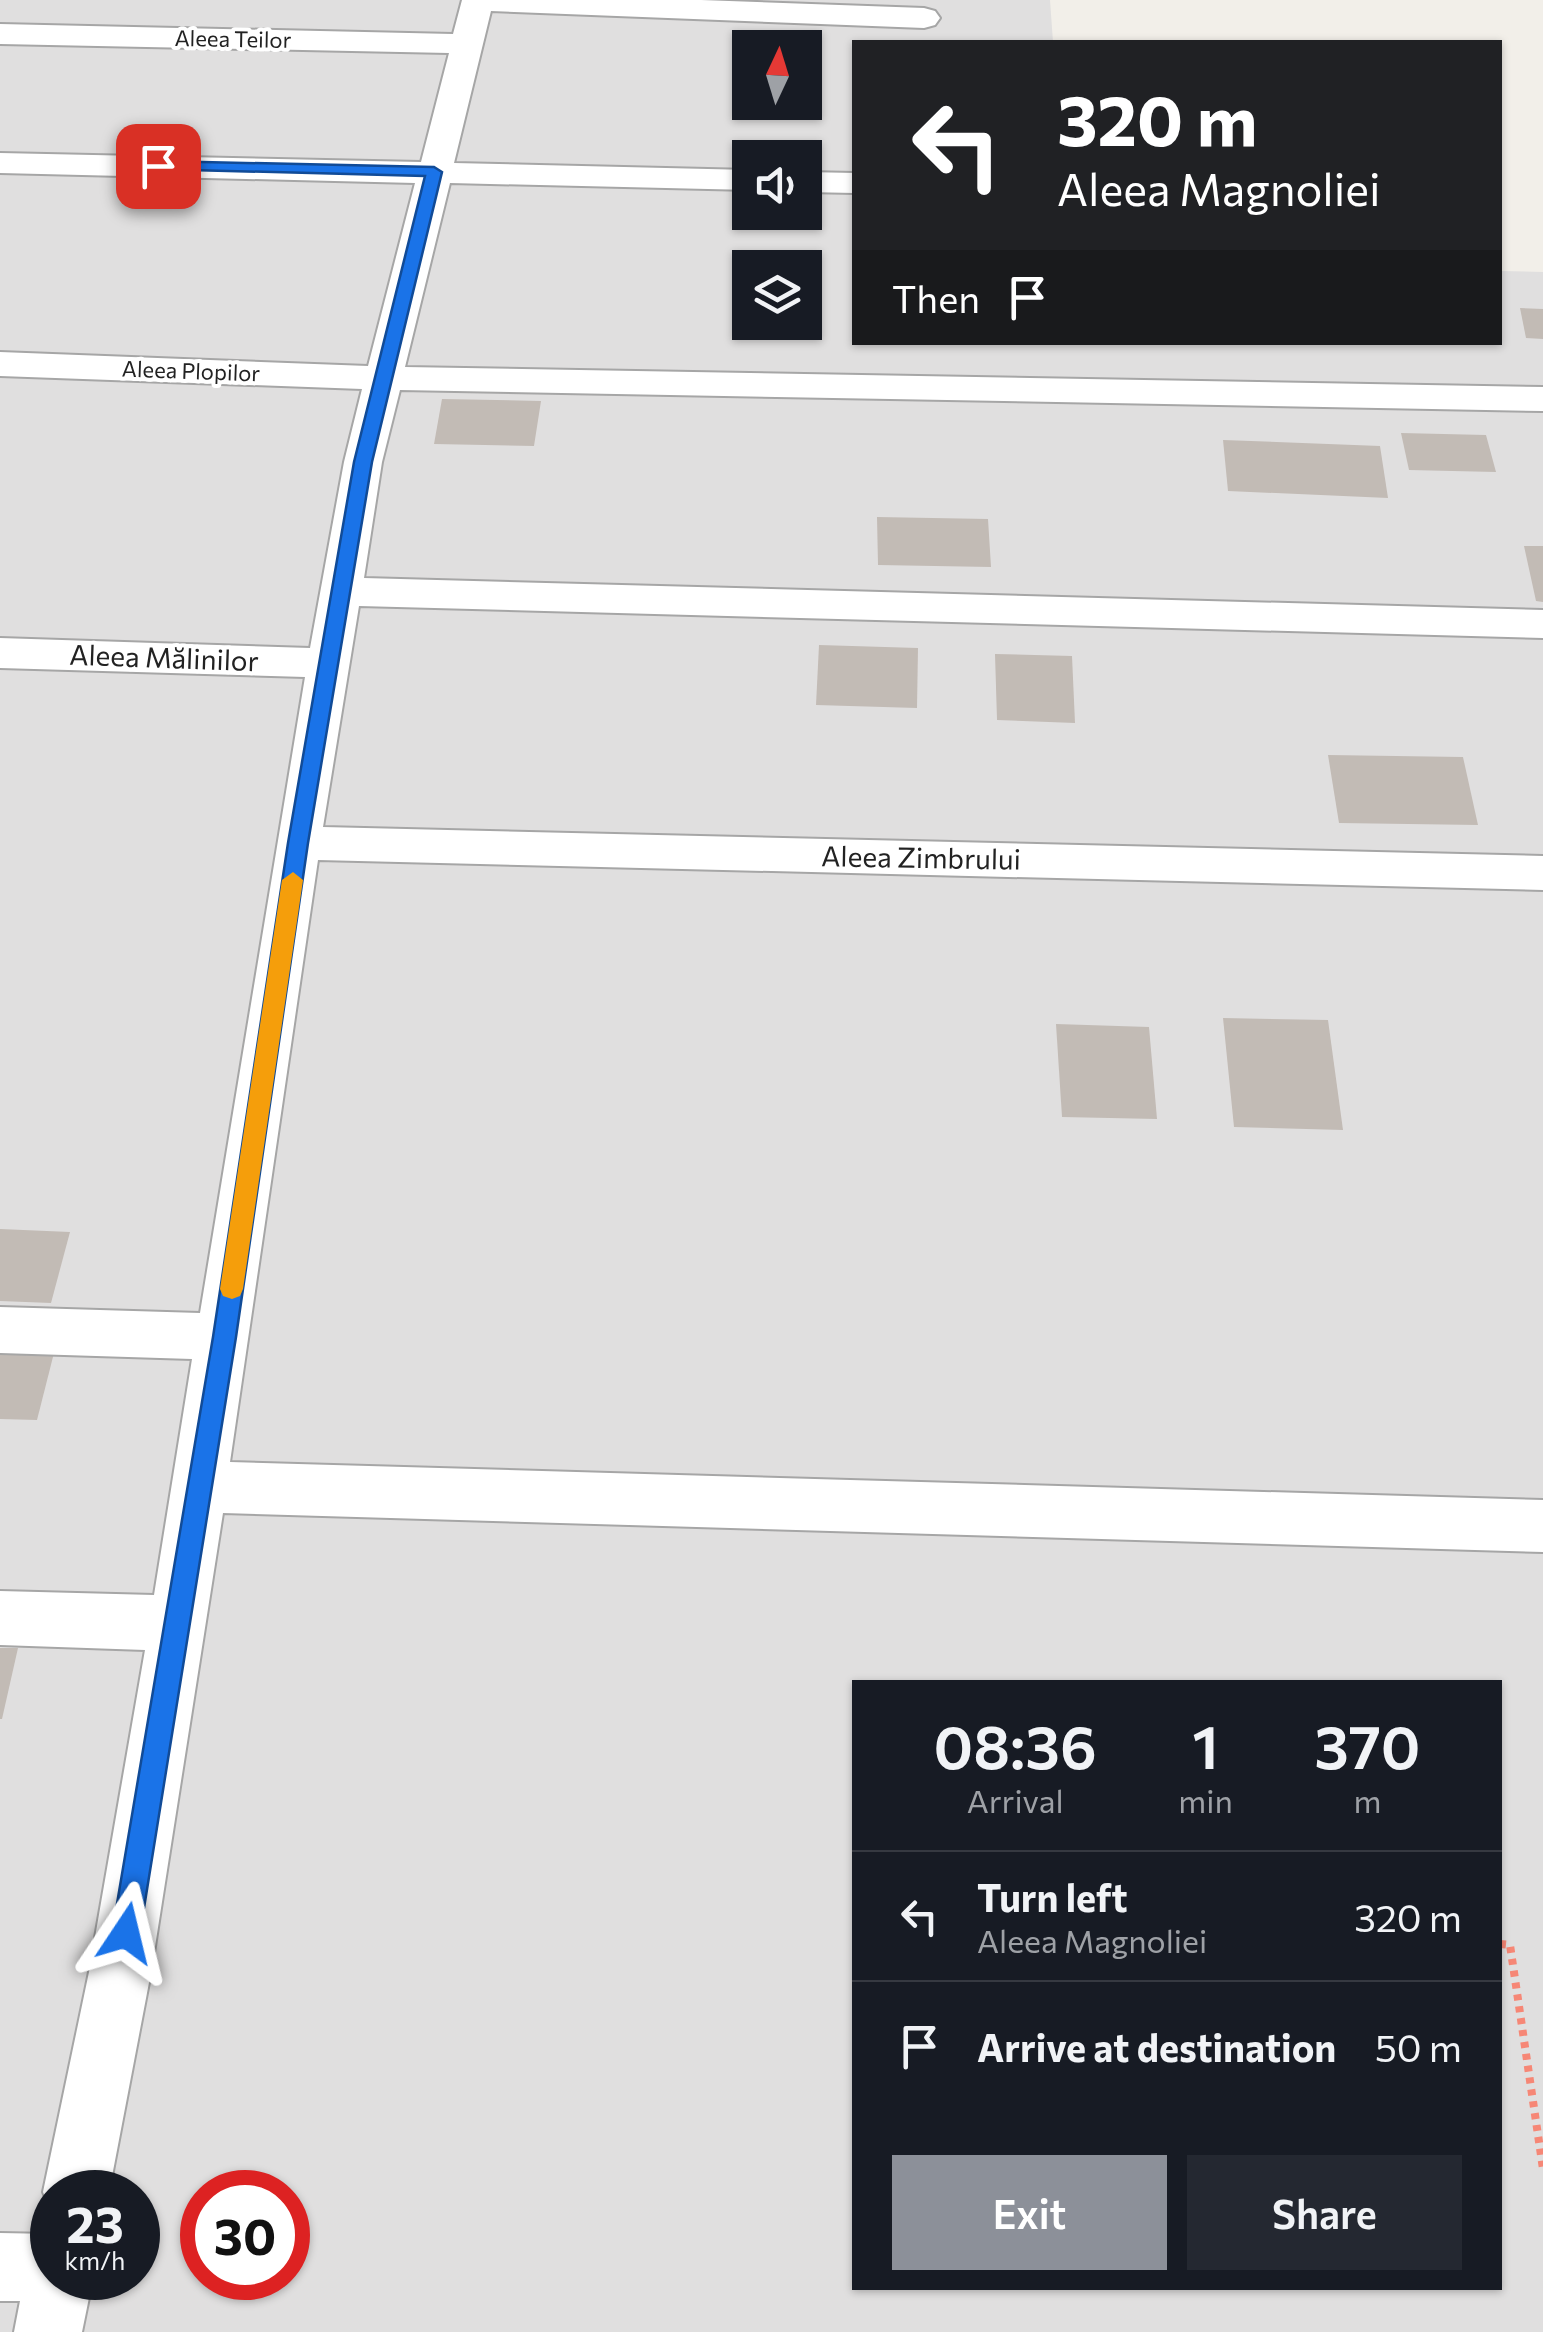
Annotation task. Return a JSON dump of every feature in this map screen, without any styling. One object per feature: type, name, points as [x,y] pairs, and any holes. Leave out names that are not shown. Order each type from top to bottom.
[{"type":"street","name":"Aleea Teilor","points":[[0,34],[474,15],[924,18]]},
{"type":"street","points":[[80,2170],[120,1972],[178,1623],[298,843],[341,590],[381,378],[474,15]]},
{"type":"street","points":[[0,162],[732,180]]},
{"type":"street","points":[[822,182],[852,183]]},
{"type":"street","name":"Aleea Plopilor","points":[[0,364],[381,378],[1543,400]]},
{"type":"street","points":[[341,590],[1543,624]]},
{"type":"street","name":"Aleea Mălinilor","points":[[0,653],[329,663]]},
{"type":"street","name":"Aleea Zimbrului","points":[[298,843],[1543,872]]},
{"type":"street","points":[[0,1330],[224,1337]]},
{"type":"street","points":[[199,1487],[1543,1526]]},
{"type":"street","points":[[0,1618],[178,1623]]},
{"type":"street","points":[[0,2267],[30,2268]]},
{"type":"street","points":[[48,2332],[55,2300]]},
{"type":"path","points":[[1502,1944],[1510,1944],[1543,2169]]},
{"type":"shaded area","points":[[0,0],[1050,0],[1053,40],[852,40],[852,345],[1502,345],[1502,271],[1543,272],[1543,2332],[0,2332]]},
{"type":"building","points":[[1520,308],[1543,309],[1543,339],[1526,338]]},
{"type":"building","points":[[442,399],[541,401],[534,446],[434,444]]},
{"type":"building","points":[[1401,433],[1486,435],[1496,472],[1409,470]]},
{"type":"building","points":[[1223,440],[1380,446],[1388,498],[1228,491]]},
{"type":"building","points":[[877,517],[988,519],[991,567],[878,565]]},
{"type":"building","points":[[1524,546],[1543,546],[1543,602],[1536,601]]},
{"type":"building","points":[[819,645],[918,648],[917,708],[816,705]]},
{"type":"building","points":[[995,654],[1072,656],[1075,723],[997,720]]},
{"type":"building","points":[[1328,755],[1463,757],[1478,825],[1339,823]]},
{"type":"building","points":[[1223,1018],[1328,1020],[1343,1130],[1234,1127]]},
{"type":"building","points":[[1056,1024],[1149,1027],[1157,1119],[1062,1117]]},
{"type":"building","points":[[0,1229],[70,1232],[51,1303],[0,1301]]},
{"type":"building","points":[[0,1347],[55,1349],[37,1420],[0,1419]]},
{"type":"building","points":[[0,1648],[18,1648],[2,1719],[0,1719]]},
{"type":"slow traffic","points":[[232,1289],[293,880]]},
{"type":"route","points":[[126,1933],[224,1337],[298,843],[363,462],[434,172],[158,166]]}]
